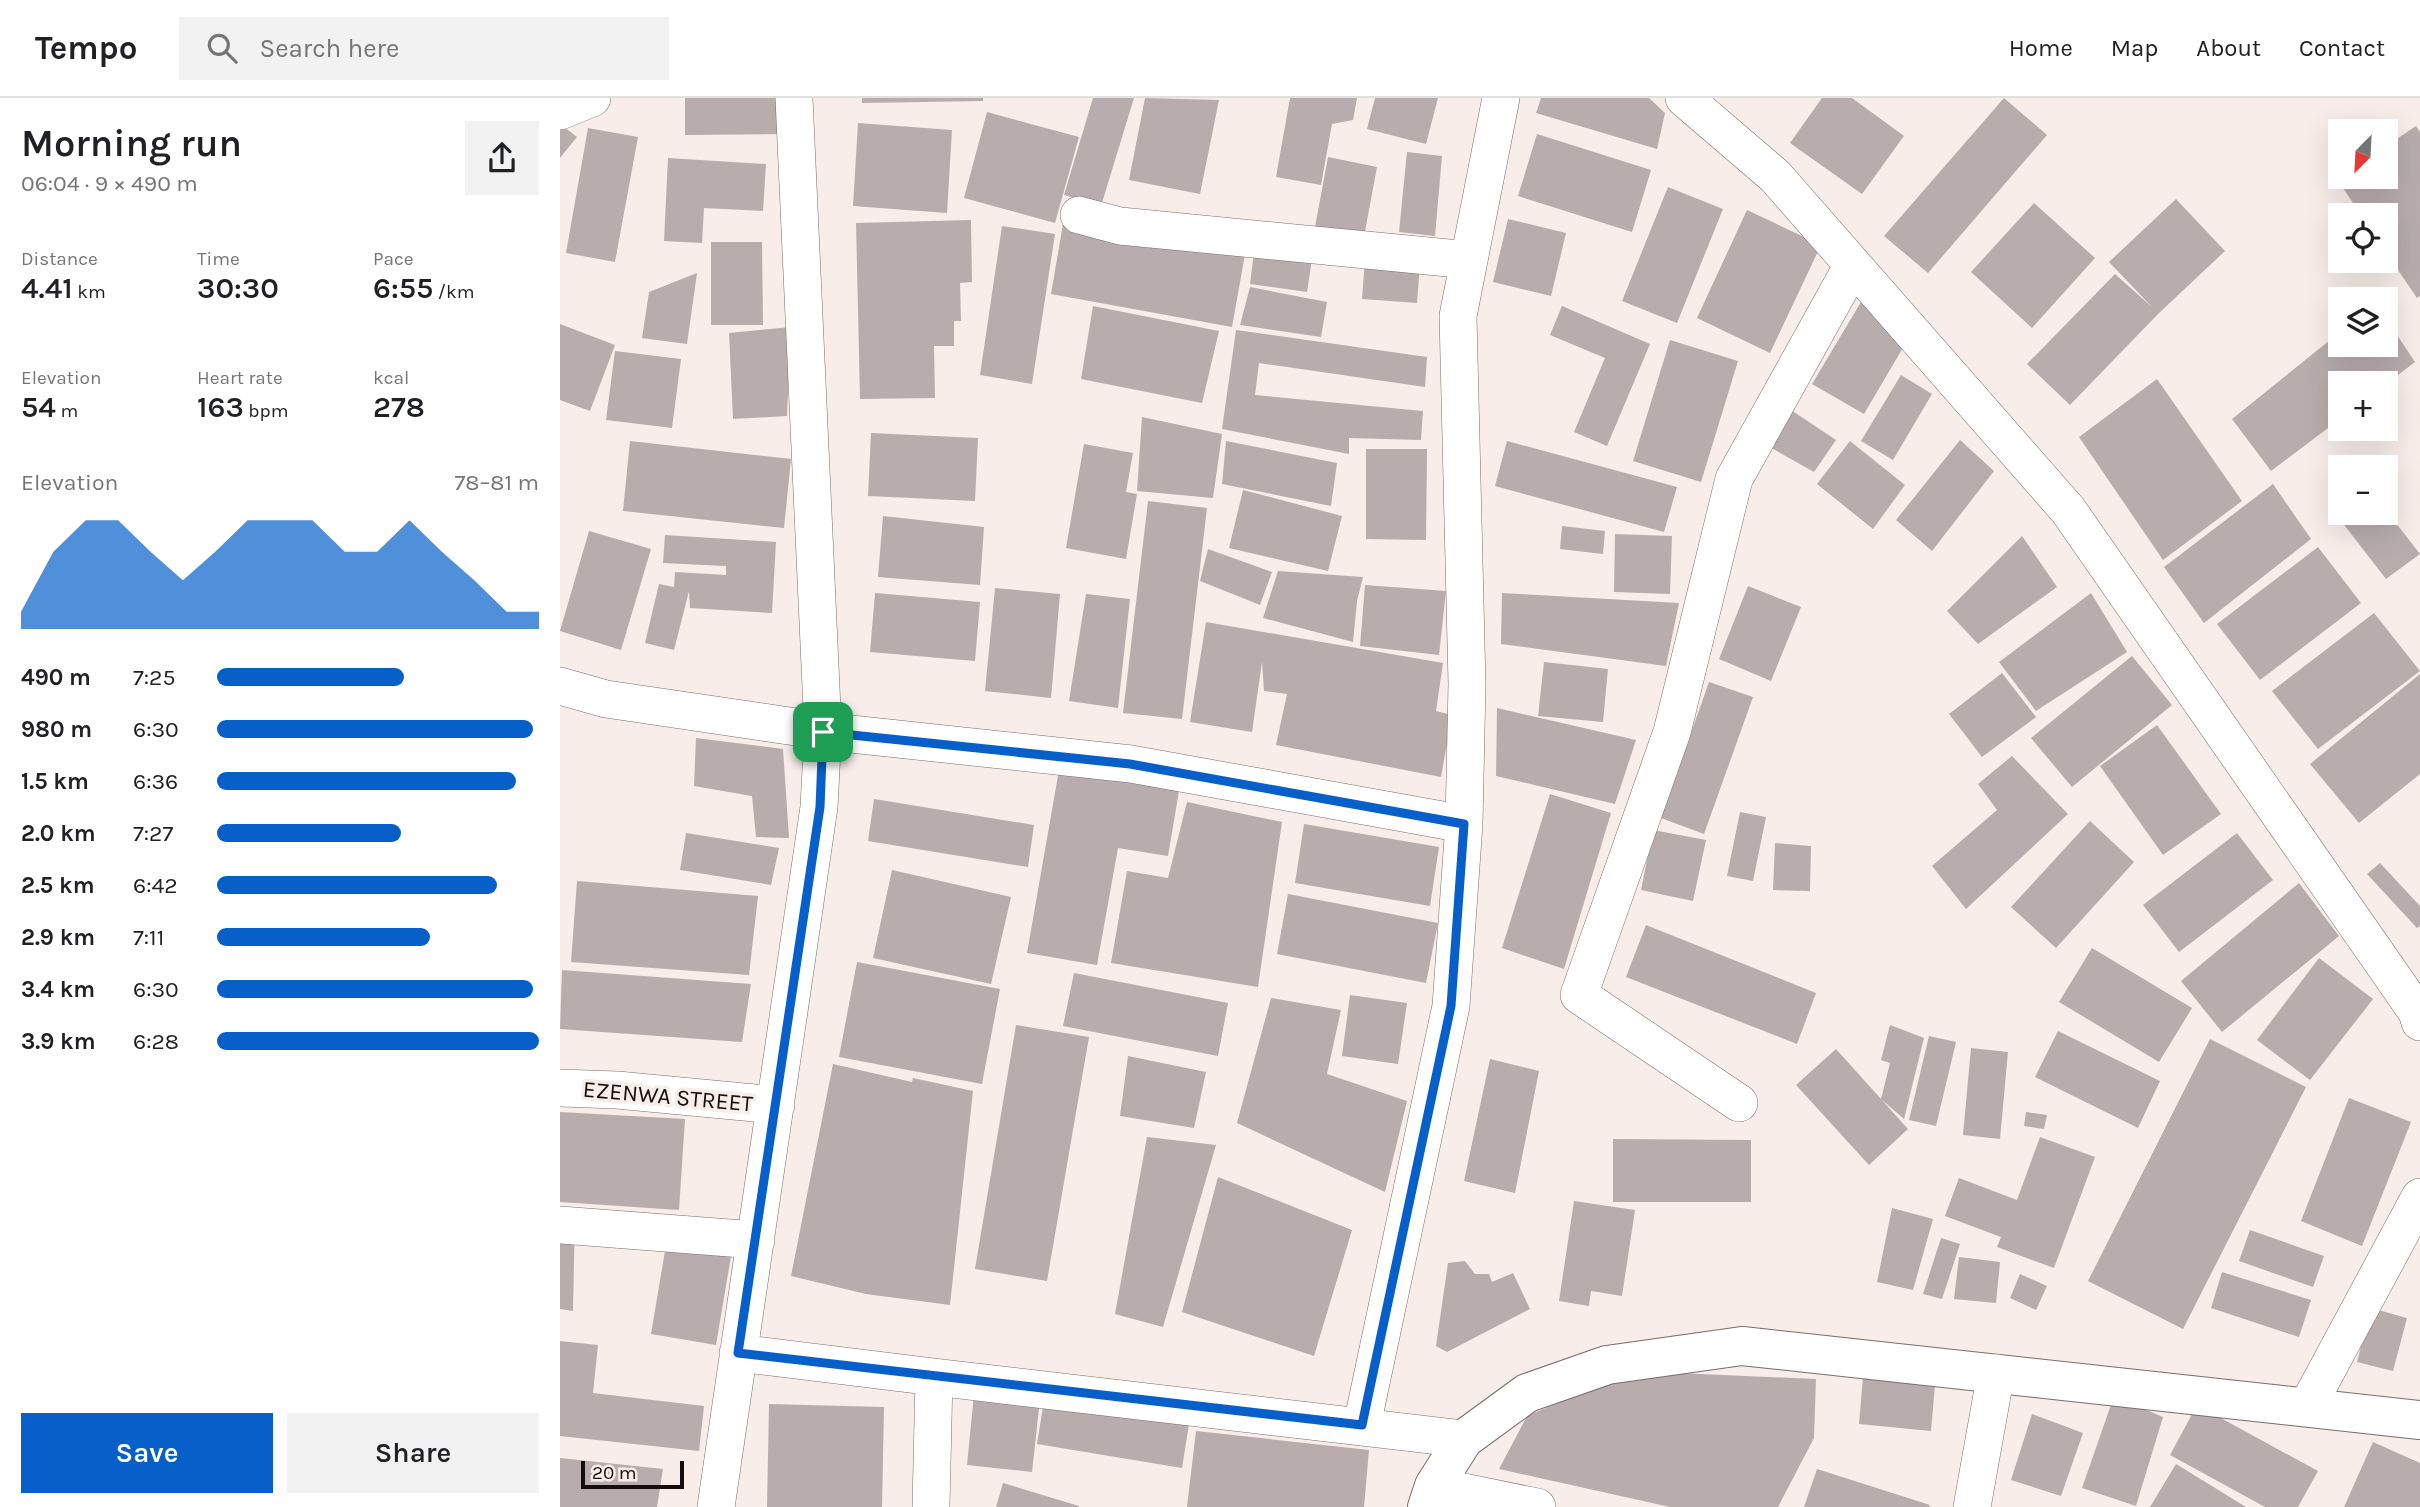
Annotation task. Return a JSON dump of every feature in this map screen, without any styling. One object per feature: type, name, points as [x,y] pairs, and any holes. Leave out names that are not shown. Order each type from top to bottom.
[{"type":"street","points":[[560,111],[592,98]]},
{"type":"street","points":[[716,1507],[820,807],[823,732],[794,98]]},
{"type":"street","points":[[1362,1425],[1451,1006],[1464,824],[1467,684],[1458,316],[1501,98]]},
{"type":"street","points":[[1684,98],[1774,176],[2068,510],[2417,1012],[2420,1022]]},
{"type":"street","points":[[1079,215],[1120,226],[1469,260]]},
{"type":"street","points":[[1740,1103],[1579,995],[1672,732],[1734,479],[1853,265]]},
{"type":"street","points":[[560,686],[606,699],[823,732],[1130,764],[1464,824]]},
{"type":"street","name":"EZENWA STREET","points":[[560,1088],[617,1090],[776,1105]]},
{"type":"street","points":[[2307,1406],[2420,1198]]},
{"type":"street","points":[[560,1225],[756,1240]]},
{"type":"street","points":[[1537,1507],[1430,1496],[1464,1439],[1527,1393],[1607,1365],[1742,1346],[2420,1420]]},
{"type":"street","points":[[738,1353],[1464,1439]]},
{"type":"street","points":[[1972,1507],[1996,1373]]},
{"type":"street","points":[[931,1507],[934,1377]]},
{"type":"building","points":[[685,98],[777,98],[778,134],[685,135]]},
{"type":"building","points":[[862,98],[983,98],[983,101],[862,103]]},
{"type":"building","points":[[1093,98],[1134,98],[1101,206],[1064,195]]},
{"type":"building","points":[[1145,98],[1219,100],[1200,194],[1129,180]]},
{"type":"building","points":[[1290,98],[1357,98],[1353,120],[1332,124],[1321,185],[1276,177]]},
{"type":"building","points":[[1375,98],[1438,98],[1426,144],[1367,129]]},
{"type":"building","points":[[1541,98],[1649,98],[1665,113],[1657,149],[1536,113]]},
{"type":"building","points":[[1822,98],[1852,98],[1904,136],[1862,194],[1790,143]]},
{"type":"building","points":[[2004,98],[2047,135],[1928,273],[1884,236]]},
{"type":"building","points":[[987,112],[1079,137],[1055,223],[964,198]]},
{"type":"building","points":[[858,123],[952,130],[947,213],[853,206]]},
{"type":"building","points":[[560,124],[577,137],[560,158]]},
{"type":"building","points":[[2416,126],[2420,132],[2420,296],[2417,298],[2398,270],[2398,203],[2353,203],[2344,189],[2398,189],[2398,138]]},
{"type":"building","points":[[588,128],[638,137],[615,262],[566,253]]},
{"type":"building","points":[[1537,134],[1651,170],[1632,232],[1518,196]]},
{"type":"building","points":[[1407,152],[1442,156],[1435,236],[1399,232]]},
{"type":"building","points":[[1328,157],[1377,167],[1364,237],[1315,227]]},
{"type":"building","points":[[668,158],[766,164],[763,211],[704,208],[702,243],[664,241]]},
{"type":"building","points":[[1668,187],[1723,209],[1677,323],[1622,301]]},
{"type":"building","points":[[2176,199],[2225,251],[2158,314],[2070,405],[2027,364],[2115,274],[2152,307],[2109,262]]},
{"type":"building","points":[[2034,203],[2095,258],[2032,328],[1971,272]]},
{"type":"building","points":[[1747,210],[1821,245],[1770,353],[1697,318]]},
{"type":"building","points":[[1064,218],[1246,249],[1232,327],[1051,294]]},
{"type":"building","points":[[1508,219],[1566,233],[1551,296],[1493,282]]},
{"type":"building","points":[[971,220],[972,282],[960,283],[961,321],[954,321],[954,346],[934,346],[935,398],[860,399],[856,223]]},
{"type":"building","points":[[1002,226],[1055,234],[1032,384],[980,375]]},
{"type":"building","points":[[711,242],[762,242],[763,325],[711,325]]},
{"type":"building","points":[[1254,252],[1312,259],[1307,292],[1250,284]]},
{"type":"building","points":[[1365,259],[1420,264],[1417,303],[1362,299]]},
{"type":"building","points":[[697,273],[687,344],[642,338],[649,292]]},
{"type":"building","points":[[1250,287],[1327,302],[1321,337],[1240,325]]},
{"type":"building","points":[[1861,302],[1911,334],[1864,414],[1812,384]]},
{"type":"building","points":[[1093,306],[1219,331],[1202,403],[1081,379]]},
{"type":"building","points":[[1562,306],[1650,344],[1607,446],[1574,432],[1605,358],[1550,335]]},
{"type":"building","points":[[560,324],[615,345],[590,411],[560,400]]},
{"type":"building","points":[[791,327],[787,416],[733,419],[729,333]]},
{"type":"building","points":[[1236,330],[1427,357],[1425,387],[1259,363],[1255,395],[1423,411],[1421,440],[1349,438],[1349,454],[1222,429]]},
{"type":"building","points":[[2398,336],[2415,362],[2398,375],[2398,371],[2328,371],[2328,428],[2271,471],[2232,419],[2328,342],[2328,357],[2398,357]]},
{"type":"building","points":[[1670,340],[1738,361],[1701,482],[1633,461]]},
{"type":"building","points":[[615,351],[681,359],[672,428],[606,420]]},
{"type":"building","points":[[1901,375],[1932,394],[1893,460],[1861,441]]},
{"type":"building","points":[[2157,379],[2242,501],[2163,560],[2079,437]]},
{"type":"building","points":[[1791,410],[1836,440],[1814,472],[1768,446]]},
{"type":"building","points":[[1142,417],[1222,434],[1213,498],[1137,491]]},
{"type":"building","points":[[871,433],[978,438],[975,501],[868,496]]},
{"type":"building","points":[[1960,440],[1994,471],[1932,551],[1896,520]]},
{"type":"building","points":[[630,441],[791,459],[784,528],[623,511]]},
{"type":"building","points":[[1226,441],[1337,463],[1331,506],[1222,484]]},
{"type":"building","points":[[1507,441],[1677,487],[1664,532],[1495,486]]},
{"type":"building","points":[[1850,441],[1905,485],[1873,529],[1817,484]]},
{"type":"building","points":[[1084,444],[1133,453],[1126,492],[1137,494],[1126,559],[1066,548]]},
{"type":"building","points":[[1366,449],[1427,449],[1426,540],[1366,539]]},
{"type":"building","points":[[2273,484],[2311,539],[2204,623],[2164,567]]},
{"type":"building","points":[[1243,490],[1342,516],[1328,571],[1229,548]]},
{"type":"building","points":[[1148,501],[1207,508],[1182,719],[1123,713]]},
{"type":"building","points":[[883,516],[984,527],[980,585],[878,577]]},
{"type":"building","points":[[2344,525],[2397,525],[2420,554],[2386,579]]},
{"type":"building","points":[[1562,526],[1605,531],[1603,554],[1560,549]]},
{"type":"building","points":[[589,531],[651,549],[621,650],[560,631]]},
{"type":"building","points":[[1615,534],[1672,536],[1670,594],[1614,592]]},
{"type":"building","points":[[665,535],[776,542],[772,613],[690,608],[689,591],[674,650],[645,643],[659,584],[674,587],[675,572],[726,575],[726,566],[663,563]]},
{"type":"building","points":[[2022,536],[2057,587],[1978,644],[1947,611]]},
{"type":"building","points":[[2318,547],[2361,603],[2260,680],[2217,624]]},
{"type":"building","points":[[1208,549],[1272,572],[1260,605],[1200,581]]},
{"type":"building","points":[[1278,571],[1363,577],[1357,601],[1353,642],[1263,618]]},
{"type":"building","points":[[1365,585],[1446,591],[1439,655],[1360,646]]},
{"type":"building","points":[[1748,586],[1801,607],[1771,681],[1719,659]]},
{"type":"building","points":[[995,588],[1060,594],[1051,698],[985,691]]},
{"type":"building","points":[[875,593],[980,602],[975,661],[870,652]]},
{"type":"building","points":[[1502,593],[1679,603],[1666,666],[1501,644]]},
{"type":"building","points":[[2091,593],[2127,652],[2036,711],[1999,662]]},
{"type":"building","points":[[1086,594],[1130,599],[1118,708],[1069,701]]},
{"type":"building","points":[[2374,613],[2420,671],[2318,749],[2272,691]]},
{"type":"building","points":[[1206,622],[1443,663],[1436,711],[1452,715],[1441,777],[1276,745],[1287,694],[1264,691],[1262,662],[1252,732],[1190,722]]},
{"type":"building","points":[[2132,656],[2172,705],[2072,787],[2031,738]]},
{"type":"building","points":[[1544,662],[1608,669],[1603,722],[1538,716]]},
{"type":"building","points":[[2002,673],[2036,717],[1982,757],[1949,714]]},
{"type":"building","points":[[2420,674],[2420,774],[2359,823],[2310,764]]},
{"type":"building","points":[[1709,682],[1753,697],[1704,834],[1661,818]]},
{"type":"building","points":[[1497,708],[1636,740],[1615,804],[1496,776]]},
{"type":"building","points":[[2157,725],[2221,814],[2163,855],[2100,766]]},
{"type":"building","points":[[696,738],[783,749],[789,838],[756,837],[752,796],[694,786]]},
{"type":"building","points":[[2012,756],[2068,814],[1966,909],[1932,866],[1997,810],[1978,784]]},
{"type":"building","points":[[1060,764],[1180,785],[1168,856],[1118,848],[1097,965],[1027,953]]},
{"type":"building","points":[[1550,794],[1611,813],[1564,969],[1502,948]]},
{"type":"building","points":[[874,799],[1034,825],[1028,867],[868,841]]},
{"type":"building","points":[[1187,802],[1282,822],[1258,987],[1111,963],[1127,871],[1168,878]]},
{"type":"building","points":[[1740,812],[1766,817],[1753,881],[1727,876]]},
{"type":"building","points":[[2090,821],[2134,862],[2056,948],[2011,907]]},
{"type":"building","points":[[1304,824],[1439,847],[1430,906],[1295,883]]},
{"type":"building","points":[[1653,830],[1706,840],[1693,901],[1641,890]]},
{"type":"building","points":[[686,833],[779,848],[771,885],[680,870]]},
{"type":"building","points":[[2237,833],[2273,880],[2179,952],[2143,905]]},
{"type":"building","points":[[1775,843],[1811,846],[1810,891],[1773,890]]},
{"type":"building","points":[[2380,863],[2420,906],[2420,926],[2417,928],[2367,874]]},
{"type":"building","points":[[892,870],[1011,897],[991,984],[873,958]]},
{"type":"building","points":[[577,881],[758,896],[749,975],[571,962]]},
{"type":"building","points":[[2299,883],[2339,936],[2222,1032],[2181,981]]},
{"type":"building","points":[[1288,894],[1438,923],[1426,983],[1277,954]]},
{"type":"building","points":[[1646,925],[1816,993],[1797,1044],[1626,977]]},
{"type":"building","points":[[2092,948],[2192,1008],[2159,1062],[2059,1002]]},
{"type":"building","points":[[2319,958],[2373,999],[2310,1080],[2257,1040]]},
{"type":"building","points":[[857,962],[1000,989],[982,1084],[839,1057]]},
{"type":"building","points":[[562,970],[751,984],[742,1042],[560,1029]]},
{"type":"building","points":[[1074,973],[1228,1003],[1218,1056],[1063,1026]]},
{"type":"building","points":[[1350,995],[1407,1003],[1398,1064],[1342,1056]]},
{"type":"building","points":[[1271,998],[1341,1010],[1327,1074],[1407,1101],[1385,1192],[1237,1123]]},
{"type":"building","points":[[1016,1025],[1089,1037],[1047,1281],[975,1269]]},
{"type":"building","points":[[1890,1025],[1924,1038],[1904,1119],[1881,1099],[1890,1063],[1881,1060]]},
{"type":"building","points":[[2058,1031],[2160,1081],[2138,1128],[2035,1077]]},
{"type":"building","points":[[1929,1036],[1956,1042],[1936,1126],[1909,1120]]},
{"type":"building","points":[[2210,1039],[2306,1087],[2183,1329],[2088,1281]]},
{"type":"building","points":[[1971,1048],[2008,1052],[2000,1139],[1963,1135]]},
{"type":"building","points":[[1836,1049],[1908,1129],[1869,1165],[1796,1085]]},
{"type":"building","points":[[1128,1056],[1206,1072],[1194,1128],[1120,1116]]},
{"type":"building","points":[[1490,1059],[1539,1071],[1515,1193],[1464,1181]]},
{"type":"building","points":[[833,1064],[912,1082],[913,1078],[973,1091],[950,1305],[866,1294],[791,1276]]},
{"type":"building","points":[[2349,1098],[2411,1122],[2362,1246],[2301,1221]]},
{"type":"building","points":[[560,1112],[685,1119],[679,1210],[560,1202]]},
{"type":"building","points":[[2026,1112],[2047,1115],[2044,1129],[2024,1126]]},
{"type":"building","points":[[1147,1137],[1216,1145],[1163,1327],[1115,1314]]},
{"type":"building","points":[[2040,1137],[2095,1157],[2054,1268],[1997,1247],[2001,1237],[1945,1216],[1959,1178],[2017,1200]]},
{"type":"building","points":[[1613,1139],[1751,1140],[1751,1202],[1613,1202]]},
{"type":"building","points":[[1218,1177],[1352,1230],[1314,1356],[1182,1312]]},
{"type":"building","points":[[1574,1201],[1635,1210],[1622,1296],[1591,1291],[1589,1306],[1559,1301]]},
{"type":"building","points":[[1892,1208],[1933,1219],[1913,1290],[1877,1282]]},
{"type":"building","points":[[560,1213],[575,1214],[573,1311],[560,1309]]},
{"type":"building","points":[[2250,1230],[2324,1256],[2313,1287],[2239,1261]]},
{"type":"building","points":[[1941,1238],[1960,1244],[1942,1299],[1923,1294]]},
{"type":"building","points":[[667,1239],[732,1250],[716,1345],[651,1334]]},
{"type":"building","points":[[1959,1257],[2000,1262],[1996,1303],[1954,1299]]},
{"type":"building","points":[[1465,1261],[1475,1274],[1489,1274],[1492,1282],[1513,1273],[1530,1309],[1447,1352],[1436,1346],[1448,1263]]},
{"type":"building","points":[[2222,1272],[2311,1300],[2299,1337],[2211,1308]]},
{"type":"building","points":[[2020,1274],[2047,1286],[2036,1310],[2010,1298]]},
{"type":"building","points":[[2371,1308],[2407,1318],[2393,1371],[2357,1362]]},
{"type":"building","points":[[560,1341],[598,1345],[593,1393],[704,1406],[699,1451],[560,1436]]},
{"type":"building","points":[[1632,1371],[1816,1379],[1814,1438],[1778,1507],[1670,1507],[1499,1469],[1527,1416]]},
{"type":"building","points":[[976,1374],[1042,1381],[1032,1472],[967,1465]]},
{"type":"building","points":[[1863,1377],[1935,1385],[1931,1431],[1859,1424]]},
{"type":"building","points":[[1045,1394],[1190,1418],[1182,1468],[1037,1444]]},
{"type":"building","points":[[2114,1396],[2163,1417],[2136,1506],[2082,1488]]},
{"type":"building","points":[[769,1404],[884,1407],[882,1507],[767,1507]]},
{"type":"building","points":[[2197,1405],[2318,1471],[2298,1507],[2265,1507],[2170,1455]]},
{"type":"building","points":[[2032,1414],[2083,1433],[2061,1496],[2011,1480]]},
{"type":"building","points":[[1196,1431],[1369,1450],[1364,1507],[1187,1507]]},
{"type":"building","points":[[2373,1442],[2420,1463],[2420,1507],[2344,1507]]},
{"type":"building","points":[[560,1458],[663,1469],[657,1507],[560,1507]]},
{"type":"building","points":[[2176,1464],[2246,1507],[2150,1507]]},
{"type":"building","points":[[1817,1469],[1930,1505],[1804,1507]]},
{"type":"building","points":[[1003,1483],[1079,1506],[1079,1507],[996,1507]]},
{"type":"route","points":[[823,732],[1130,764],[1464,824],[1451,1006],[1362,1425],[738,1353],[820,807],[823,732]]}]
